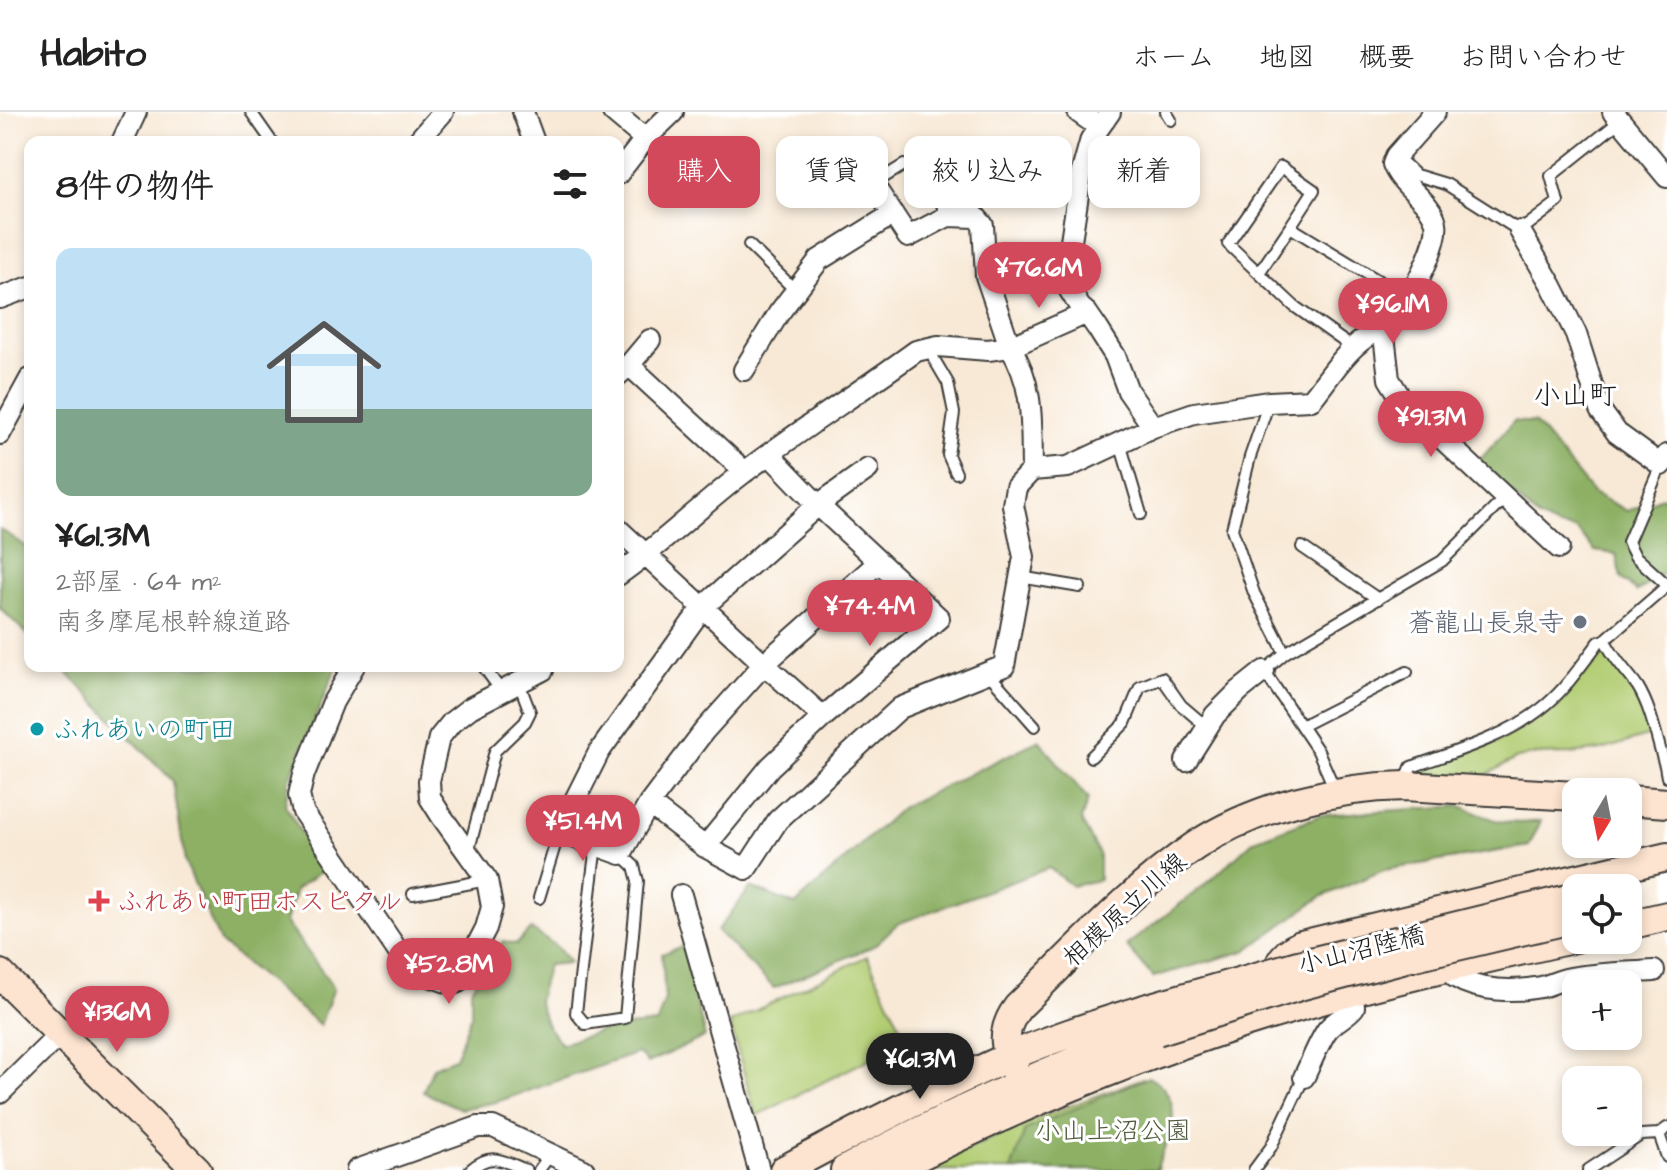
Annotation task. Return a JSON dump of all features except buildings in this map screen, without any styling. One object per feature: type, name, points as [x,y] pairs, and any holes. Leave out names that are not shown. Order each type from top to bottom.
[{"type":"main road","name":"相模原立川線","points":[[1009,1057],[1006,1027],[1018,1007],[1166,868],[1197,845],[1244,820],[1336,793],[1374,787],[1562,795]]},
{"type":"main road","points":[[1642,801],[1667,803]]},
{"type":"main road","points":[[1624,874],[1667,857]]},
{"type":"main road","points":[[1642,882],[1667,876]]},
{"type":"main road","points":[[1301,1005],[1284,997],[1277,974],[1288,951],[1301,945],[1562,896]]},
{"type":"main road","points":[[1642,902],[1667,896]]},
{"type":"main road","name":"小山沼陸橋","points":[[1152,1019],[1298,965],[1562,897]]},
{"type":"main road","points":[[1642,922],[1667,916]]},
{"type":"main road","name":"小山沼陸橋","points":[[1152,1019],[1562,921]]},
{"type":"main road","points":[[891,1170],[1056,1092],[1202,1038],[1352,991],[1562,941]]},
{"type":"main road","points":[[0,975],[197,1170]]},
{"type":"main road","points":[[784,1170],[905,1106],[1009,1057],[1076,1031],[1152,1019]]},
{"type":"main road","points":[[845,1170],[929,1125],[1094,1053],[1152,1019]]},
{"type":"main road","points":[[1009,1057],[1020,1084]]},
{"type":"street","points":[[125,136],[136,112]]},
{"type":"street","points":[[422,136],[443,112]]},
{"type":"street","points":[[523,112],[532,136]]},
{"type":"street","points":[[613,112],[645,139]]},
{"type":"street","points":[[624,166],[645,139],[673,112]]},
{"type":"street","points":[[1078,112],[1104,119],[1091,139],[1081,175],[1067,267],[1069,289],[1115,356],[1128,391],[1153,427]]},
{"type":"street","points":[[649,804],[705,847],[746,869],[778,820],[900,708],[1004,666],[1024,557],[1013,505],[1016,487],[1032,470],[1068,467],[1153,427],[1194,413],[1269,402],[1311,400],[1353,348],[1399,311],[1432,251],[1437,237],[1436,220],[1396,172],[1393,164],[1396,156],[1435,112]]},
{"type":"street","points":[[1616,116],[1667,177]]},
{"type":"street","points":[[888,206],[908,237],[948,216],[976,217],[983,225],[986,276],[1030,397],[1032,470]]},
{"type":"street","points":[[744,370],[779,313],[819,260],[893,214]]},
{"type":"street","points":[[1520,231],[1576,334],[1600,410],[1617,433],[1664,460]]},
{"type":"street","points":[[624,571],[784,442],[916,351],[938,346],[988,350],[1010,347],[1087,313]]},
{"type":"street","points":[[1383,326],[1389,379],[1404,403],[1559,548]]},
{"type":"street","points":[[650,340],[624,370],[745,472]]},
{"type":"street","points":[[0,434],[24,390]]},
{"type":"street","points":[[705,847],[770,767],[823,717],[939,618],[818,505],[770,455]]},
{"type":"street","points":[[868,469],[818,505],[703,607],[599,752],[559,832],[621,854],[649,804],[704,731],[764,664],[879,562]]},
{"type":"street","points":[[624,534],[823,717]]},
{"type":"street","points":[[1186,761],[1215,715],[1264,671]]},
{"type":"street","points":[[350,672],[333,702],[301,784],[299,795],[303,812],[410,969],[452,984],[458,982],[486,928],[492,907],[487,880],[430,798],[429,781],[439,738],[452,722],[470,708],[539,672]]},
{"type":"street","points":[[681,895],[759,1170]]},
{"type":"street","points":[[1453,967],[1455,977],[1460,980],[1519,991],[1566,979],[1660,971]]},
{"type":"street","points":[[1304,1077],[1324,1035],[1354,1007],[1352,991]]},
{"type":"street","points":[[0,1093],[60,1034]]},
{"type":"street","points":[[357,1170],[478,1127],[493,1127],[545,1162],[584,1170]]},
{"type":"lane","points":[[251,112],[268,136]]},
{"type":"lane","points":[[1396,156],[1416,175],[1446,184],[1520,231],[1558,202],[1551,176],[1616,116]]},
{"type":"lane","points":[[888,175],[904,165]]},
{"type":"lane","points":[[1259,273],[1314,190],[1281,167],[1228,244],[1294,306],[1353,348]]},
{"type":"lane","points":[[944,208],[948,216]]},
{"type":"lane","points":[[1290,227],[1407,298]]},
{"type":"lane","points":[[749,245],[796,291]]},
{"type":"lane","points":[[928,349],[948,383],[954,413],[948,455],[956,473]]},
{"type":"lane","points":[[1269,402],[1250,457],[1232,529],[1254,593],[1285,653]]},
{"type":"lane","points":[[1120,443],[1141,514]]},
{"type":"lane","points":[[1405,786],[1411,767],[1470,747],[1545,706],[1599,642],[1667,585],[1635,556],[1628,542],[1664,460]]},
{"type":"lane","points":[[1336,793],[1318,751],[1264,671],[1285,653],[1442,561],[1504,499]]},
{"type":"lane","points":[[1302,547],[1378,599]]},
{"type":"lane","points":[[1020,577],[1080,587]]},
{"type":"lane","points":[[1605,640],[1609,651],[1645,701],[1667,777]]},
{"type":"lane","points":[[468,853],[495,751],[525,722],[530,712],[511,687],[491,672]]},
{"type":"lane","points":[[1301,726],[1407,672]]},
{"type":"lane","points":[[988,673],[1035,726]]},
{"type":"lane","points":[[1091,757],[1125,723],[1140,687],[1162,678],[1181,705],[1208,728]]},
{"type":"lane","points":[[539,898],[559,832]]},
{"type":"lane","points":[[596,844],[576,1013],[585,1024],[625,1018],[638,881],[634,866],[621,854]]},
{"type":"lane","points":[[413,894],[487,880]]},
{"type":"lane","points":[[1254,1170],[1271,1147],[1304,1077]]},
{"type":"lane","points":[[1588,1170],[1641,1135],[1663,1131],[1667,1157]]},
{"type":"lane","points":[[475,1166],[494,1158],[526,1170]]},
{"type":"green space","points":[[1514,421],[1535,423],[1593,493],[1627,511],[1662,497],[1667,499],[1667,574],[1664,573],[1637,592],[1621,578],[1616,554],[1595,551],[1576,529],[1558,527],[1538,518],[1478,462]]},
{"type":"green space","points":[[0,529],[24,545],[24,631],[0,608]]},
{"type":"green space","points":[[1603,646],[1637,693],[1650,735],[1602,750],[1517,758],[1482,777],[1420,775],[1416,770],[1496,742],[1524,727],[1555,705]]},
{"type":"green space","points":[[66,672],[334,672],[289,781],[285,805],[323,870],[296,889],[286,922],[334,988],[320,1025],[220,942],[185,862],[173,781]]},
{"type":"green space","points":[[1039,740],[1088,799],[1081,820],[1099,854],[1099,880],[1072,886],[1049,868],[897,924],[874,946],[774,988],[717,931],[751,887],[795,905],[902,807]]},
{"type":"green space","points":[[1461,806],[1500,821],[1541,821],[1529,846],[1384,870],[1321,897],[1245,951],[1153,977],[1126,946],[1211,880],[1254,840],[1321,815]]},
{"type":"green space","points":[[531,929],[557,947],[570,963],[548,965],[538,1000],[546,1024],[561,1044],[610,1028],[657,1023],[665,999],[662,954],[683,946],[705,1037],[647,1063],[638,1053],[496,1102],[461,1109],[423,1092],[433,1067],[455,1058],[471,1016],[471,989],[503,941],[516,944]]},
{"type":"green space","points":[[867,956],[907,1040],[756,1116],[730,1023]]},
{"type":"green space","name":"小山上沼公園","points":[[1148,1077],[1163,1087],[1170,1098],[1173,1119],[1156,1170],[1011,1170],[1025,1130]]},
{"type":"green space","name":"小山上沼公園","points":[[1143,1078],[1158,1170],[923,1170],[1028,1122]]},
{"type":"place","name":"蒼龍山長泉寺","points":[[1580,622]]},
{"type":"place","name":"ふれあいの町田","points":[[37,729]]},
{"type":"place","name":"ふれあい町田ホスピタル","points":[[99,901]]},
{"type":"district","name":"小山町","points":[[1575,394]]}]
